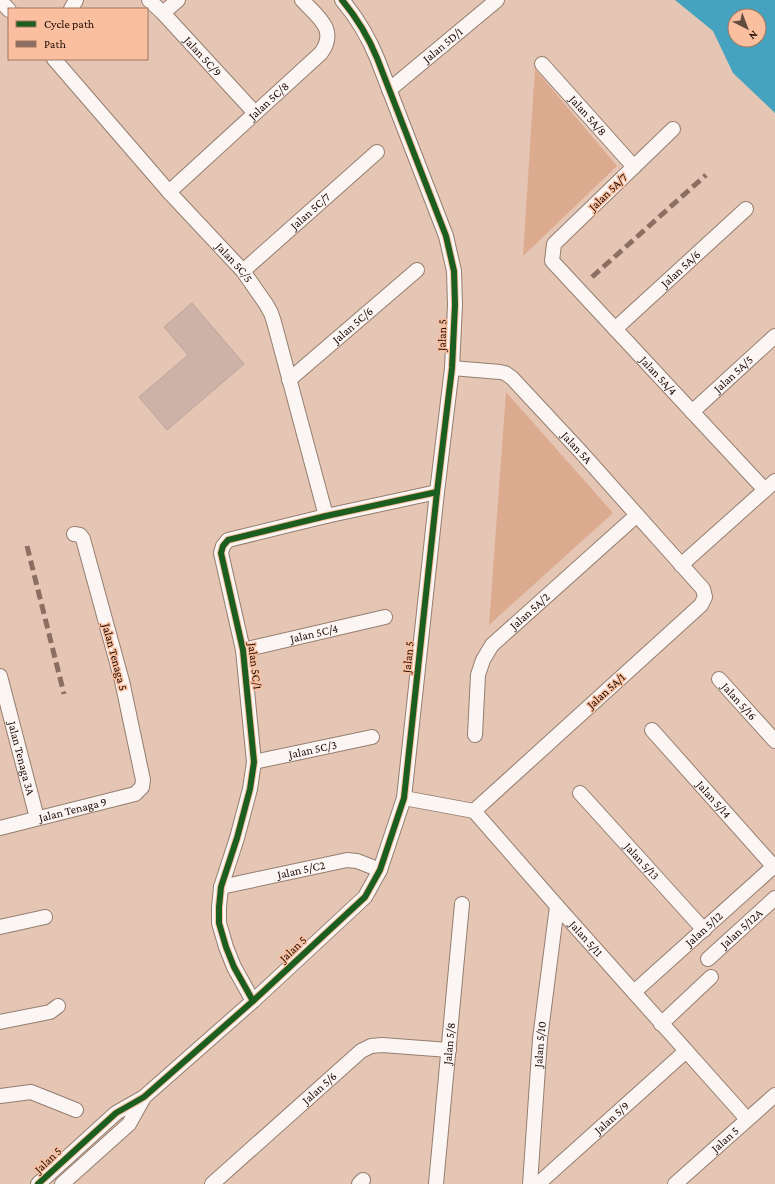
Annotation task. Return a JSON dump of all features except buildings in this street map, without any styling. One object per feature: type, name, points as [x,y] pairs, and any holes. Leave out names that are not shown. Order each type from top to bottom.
[{"type":"street","points":[[0,0],[8,9]]},
{"type":"street","name":"Jalan 5C/9","points":[[150,0],[255,113]]},
{"type":"street","points":[[163,13],[178,0]]},
{"type":"street","name":"Jalan 5C/8","points":[[169,192],[321,53],[326,46],[328,31],[324,24],[302,0]]},
{"type":"street","name":"Jalan 5","points":[[38,1184],[116,1113],[144,1097],[253,1001],[365,897],[380,870],[404,798],[452,368],[455,305],[454,271],[446,236],[368,37],[353,13],[342,0]]},
{"type":"street","name":"Jalan 5D/1","points":[[389,90],[497,0]]},
{"type":"street","name":"Jalan 5C/5","points":[[55,60],[169,192],[243,271],[271,313],[326,516]]},
{"type":"street","name":"Jalan 5A/8","points":[[542,64],[634,167]]},
{"type":"street","name":"Jalan 5A/7","points":[[552,261],[554,244],[674,129]]},
{"type":"street","name":"Jalan 5C/7","points":[[243,271],[377,152]]},
{"type":"street","name":"Jalan 5A/6","points":[[615,329],[746,209]]},
{"type":"street","name":"Jalan 5A/4","points":[[552,261],[692,412],[770,485]]},
{"type":"street","name":"Jalan 5C/6","points":[[289,380],[417,270]]},
{"type":"street","name":"Jalan 5A/5","points":[[692,412],[775,336]]},
{"type":"street","name":"Jalan 5A","points":[[452,368],[500,372],[505,373],[512,378],[580,451],[681,565]]},
{"type":"street","points":[[681,565],[770,485]]},
{"type":"street","name":"Jalan 5C/1","points":[[253,1001],[234,967],[219,923],[221,887],[237,838],[250,789],[254,762],[243,650],[221,553],[223,546],[228,540],[326,516],[437,492]]},
{"type":"street","name":"Jalan 5A/2","points":[[474,735],[478,675],[483,660],[492,645],[637,515]]},
{"type":"street","name":"Jalan Tenaga 5","points":[[74,534],[80,535],[83,539],[122,681],[143,780],[142,787]]},
{"type":"street","name":"Jalan 5A/1","points":[[474,811],[701,605],[705,597],[703,589],[681,565]]},
{"type":"street","name":"Jalan 5C/4","points":[[243,650],[385,617]]},
{"type":"street","name":"Jalan Tenaga 3A","points":[[0,676],[37,818]]},
{"type":"street","name":"Jalan 5/16","points":[[719,679],[775,740]]},
{"type":"street","name":"Jalan 5/14","points":[[652,730],[774,868]]},
{"type":"street","name":"Jalan 5C/3","points":[[254,762],[372,737]]},
{"type":"street","name":"Jalan Tenaga 9","points":[[0,828],[135,794],[142,787]]},
{"type":"street","name":"Jalan 5/13","points":[[580,793],[704,930]]},
{"type":"street","points":[[404,798],[474,811]]},
{"type":"street","name":"Jalan 5/11","points":[[474,811],[661,1024],[747,1119]]},
{"type":"street","name":"Jalan 5/C2","points":[[221,887],[347,860],[357,861],[380,870]]},
{"type":"street","name":"Jalan 5/12","points":[[634,992],[774,868]]},
{"type":"street","name":"Jalan 5/12A","points":[[708,959],[775,898]]},
{"type":"street","name":"Jalan 5/8","points":[[436,1184],[462,904]]},
{"type":"street","name":"Jalan 5/10","points":[[530,1184],[540,1039],[557,906]]},
{"type":"street","points":[[0,927],[45,917]]},
{"type":"street","points":[[661,1024],[711,976]]},
{"type":"street","points":[[0,1022],[50,1012],[58,1006]]},
{"type":"street","name":"Jalan 5/6","points":[[212,1184],[361,1051],[371,1046],[382,1045],[449,1050]]},
{"type":"street","name":"Jalan 5/9","points":[[538,1184],[686,1052]]},
{"type":"street","points":[[0,1096],[31,1092],[76,1110]]},
{"type":"street","name":"Jalan 5","points":[[676,1184],[775,1095]]},
{"type":"street","name":"Jalan 5","points":[[62,1184],[129,1124],[144,1097]]},
{"type":"shaded area","points":[[535,69],[617,166],[523,256]]},
{"type":"shaded area","points":[[506,392],[613,513],[489,625]]},
{"type":"water","points":[[675,0],[775,0],[775,113],[733,73],[713,31]]},
{"type":"marked path","points":[[592,277],[706,175]]},
{"type":"marked path","points":[[27,546],[64,694]]},
{"type":"cycle path","points":[[38,1184],[116,1113],[144,1097],[253,1001],[365,897],[380,870],[404,798],[452,368],[455,305],[454,271],[446,236],[377,58],[362,28],[342,0]]},
{"type":"cycle path","points":[[253,1001],[234,967],[219,923],[221,887],[237,838],[250,789],[254,762],[243,650],[221,553],[223,546],[228,540],[326,516],[437,492]]}]
